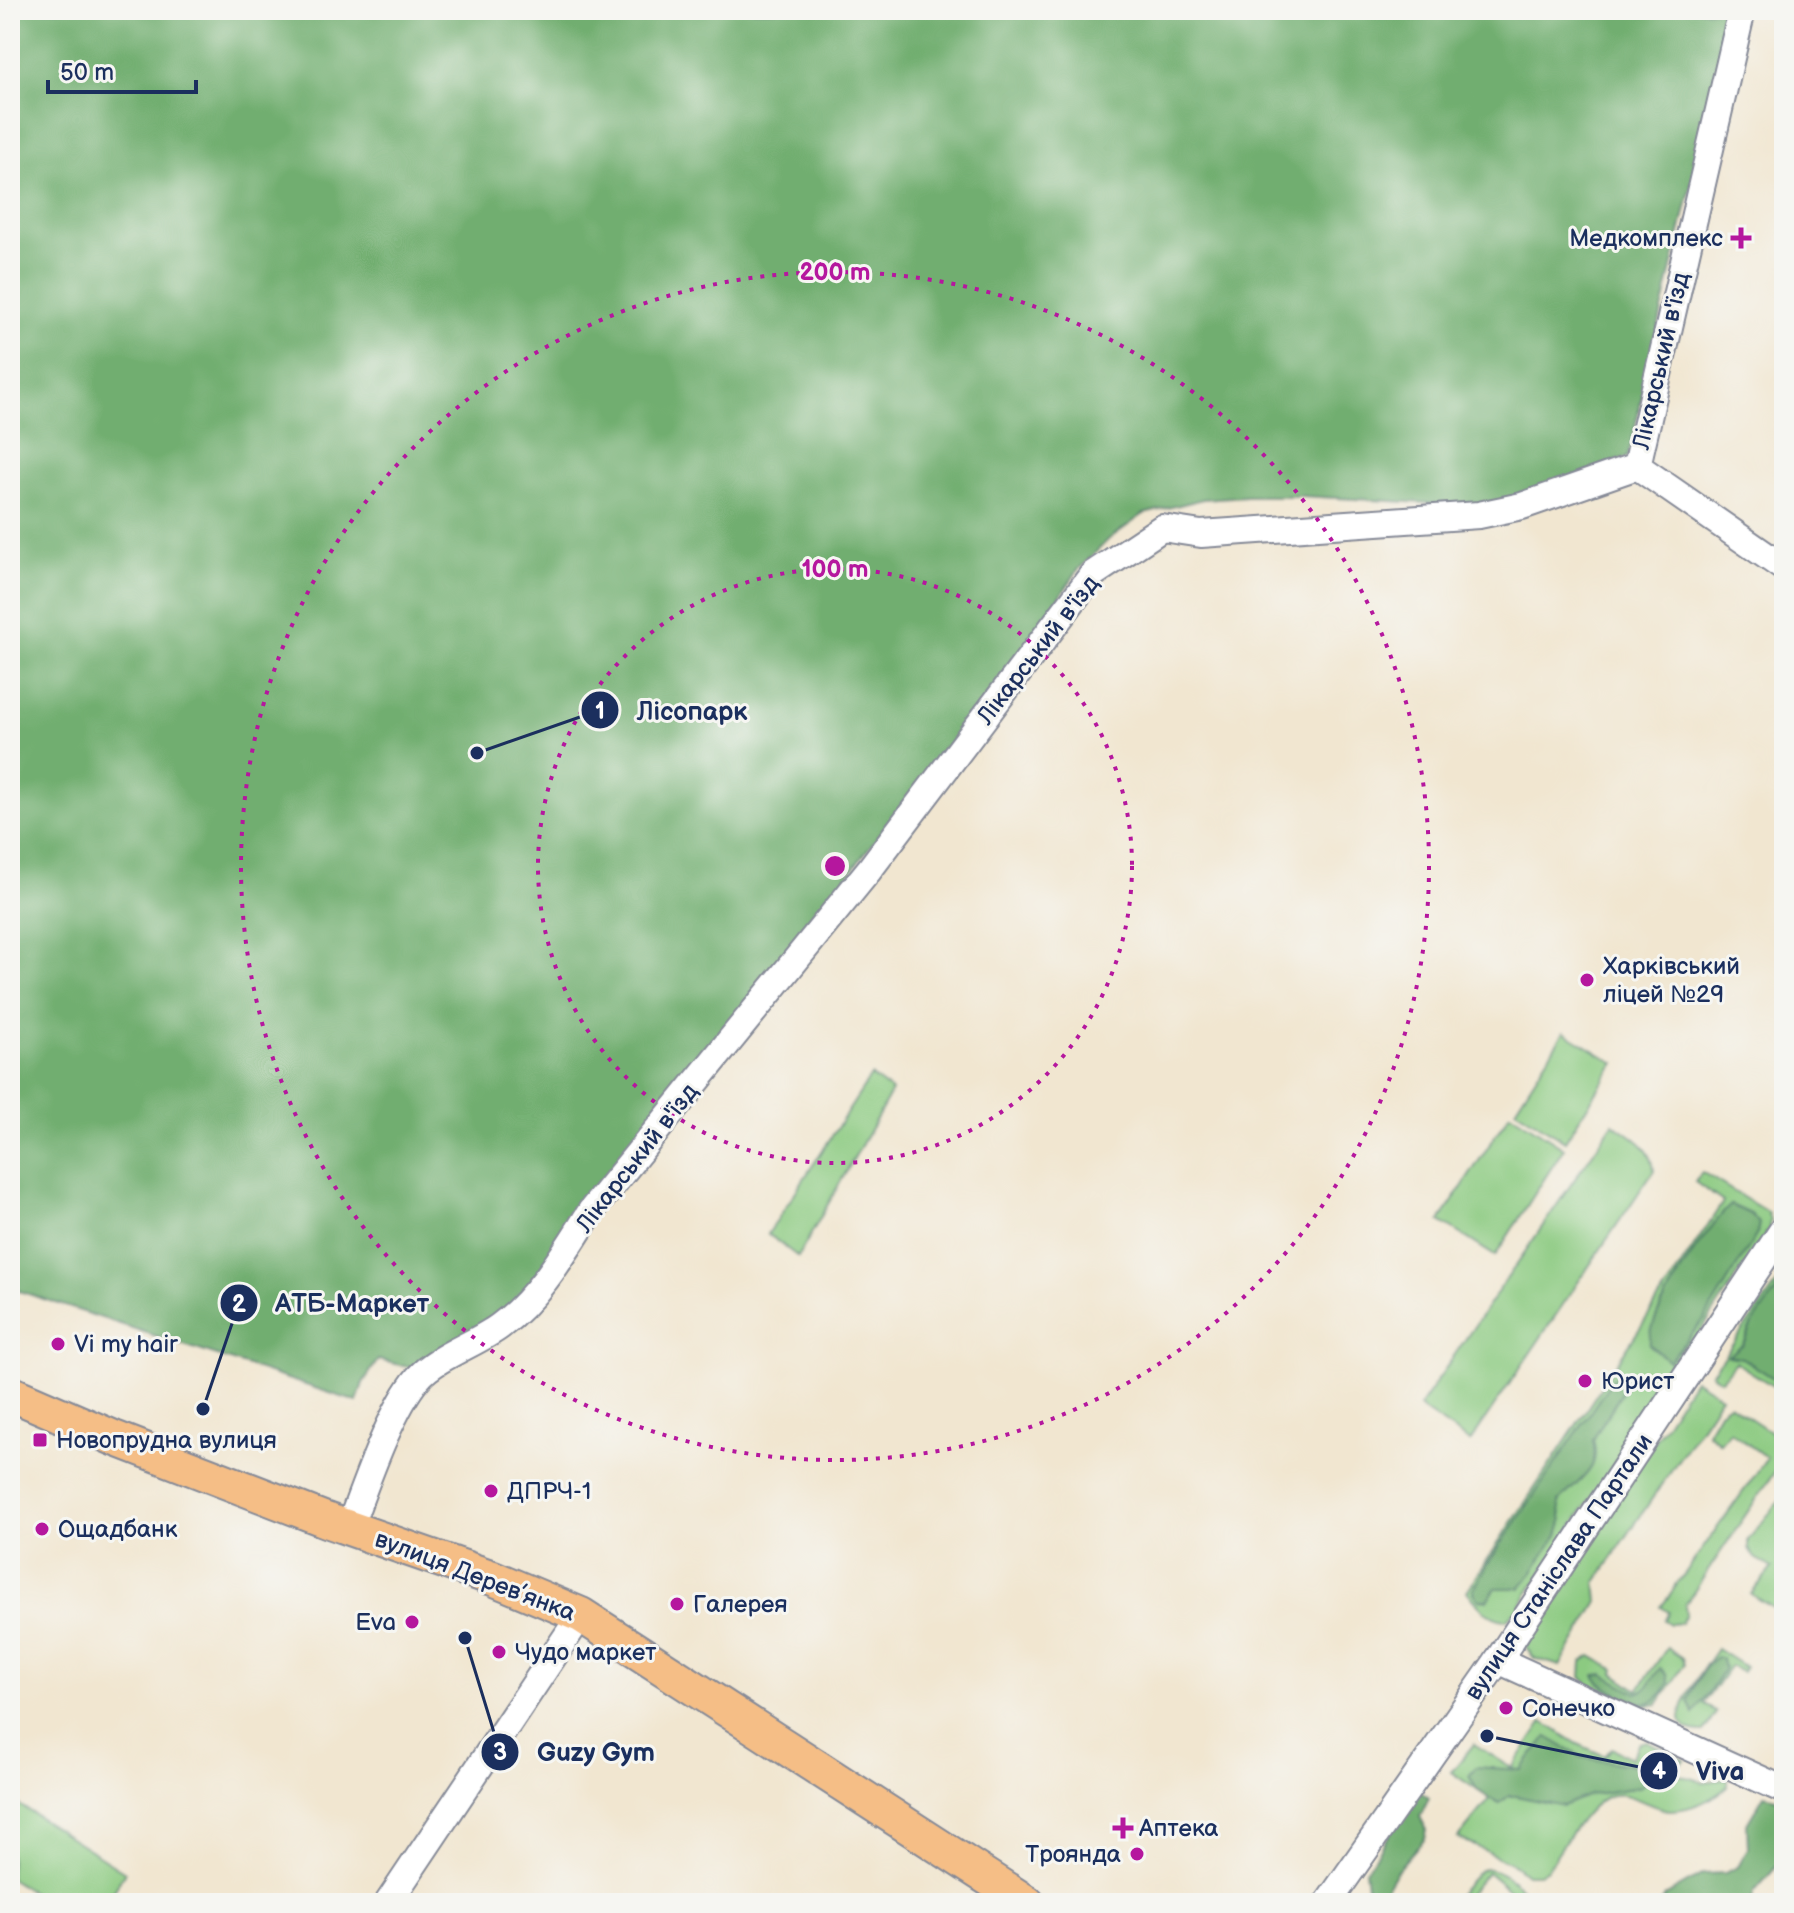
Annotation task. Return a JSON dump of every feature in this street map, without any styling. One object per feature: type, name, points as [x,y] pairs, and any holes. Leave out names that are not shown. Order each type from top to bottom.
[{"type":"main road","name":"вулиця Дерев’янка","points":[[10,1393],[114,1438],[349,1528],[493,1578],[581,1615],[1027,1903]]},
{"type":"street","name":"Лікарський в'їзд","points":[[349,1528],[390,1426],[419,1376],[485,1337],[516,1313],[559,1262],[591,1211],[869,870],[1093,574],[1162,528],[1201,534],[1479,515],[1522,506],[1637,466],[1742,10]]},
{"type":"street","points":[[1637,466],[1784,568]]},
{"type":"street","name":"вулиця Станіслава Партали","points":[[1328,1903],[1498,1660],[1784,1228]]},
{"type":"street","points":[[388,1903],[581,1615]]},
{"type":"street","points":[[1498,1660],[1784,1790]]},
{"type":"green space","points":[[10,10],[1732,10],[1628,457],[1507,501],[1478,506],[1301,496],[1203,499],[1144,514],[1109,539],[1078,570],[1028,644],[510,1308],[412,1368],[378,1360],[363,1383],[357,1402],[10,1288]]},
{"type":"green space","points":[[1564,1032],[1615,1063],[1565,1141],[1515,1109]]},
{"type":"green space","points":[[871,1076],[892,1091],[798,1257],[768,1234]]},
{"type":"green space","points":[[1510,1113],[1564,1148],[1495,1256],[1440,1221]]},
{"type":"green space","points":[[1613,1123],[1645,1148],[1654,1170],[1470,1442],[1419,1407]]},
{"type":"green space","points":[[1702,1172],[1767,1212],[1769,1228],[1518,1609],[1506,1620],[1494,1617],[1467,1591],[1723,1202],[1695,1182]]},
{"type":"green space","points":[[1731,1205],[1751,1214],[1759,1223],[1757,1234],[1704,1320],[1669,1361],[1650,1345],[1658,1314],[1695,1250]]},
{"type":"green space","points":[[1784,1274],[1784,1393],[1735,1362],[1721,1380],[1711,1374]]},
{"type":"green space","points":[[1784,1280],[1784,1385],[1742,1358],[1728,1356],[1743,1344],[1751,1326]]},
{"type":"green space","points":[[1622,1373],[1630,1378],[1593,1440],[1595,1451],[1591,1468],[1559,1502],[1562,1522],[1558,1535],[1521,1588],[1496,1588],[1487,1600],[1479,1600],[1474,1589],[1487,1565],[1614,1377]]},
{"type":"green space","points":[[1694,1379],[1721,1396],[1596,1582],[1598,1602],[1560,1666],[1534,1658],[1526,1647],[1536,1624]]},
{"type":"green space","points":[[1729,1404],[1783,1440],[1784,1458],[1685,1605],[1686,1614],[1681,1623],[1670,1624],[1664,1620],[1669,1612],[1661,1607],[1767,1458],[1730,1431],[1720,1443],[1707,1432],[1719,1411]]},
{"type":"green space","points":[[1784,1495],[1784,1615],[1751,1594],[1772,1568],[1755,1558],[1748,1548],[1748,1540]]},
{"type":"green space","points":[[1667,1648],[1682,1658],[1684,1665],[1658,1704],[1643,1706],[1588,1684],[1581,1677],[1582,1662],[1591,1656],[1615,1670],[1614,1673],[1638,1690]]},
{"type":"green space","points":[[1717,1649],[1745,1667],[1742,1672],[1730,1666],[1704,1703],[1716,1713],[1704,1732],[1689,1730],[1682,1722],[1681,1711],[1694,1683]]},
{"type":"green space","points":[[1717,1657],[1722,1659],[1724,1669],[1694,1714],[1688,1701],[1703,1670]]},
{"type":"green space","points":[[1660,1668],[1666,1674],[1668,1683],[1657,1699],[1646,1703],[1612,1691],[1595,1675],[1603,1674],[1637,1693],[1646,1689]]},
{"type":"green space","points":[[1543,1722],[1578,1744],[1605,1756],[1612,1748],[1631,1758],[1639,1743],[1647,1741],[1685,1760],[1673,1773],[1703,1782],[1728,1779],[1728,1786],[1702,1803],[1679,1810],[1663,1809],[1622,1795],[1606,1797],[1581,1819],[1547,1869],[1539,1874],[1526,1874],[1515,1865],[1458,1838],[1490,1799],[1451,1772],[1474,1744],[1512,1768]]},
{"type":"green space","points":[[1547,1737],[1581,1757],[1636,1766],[1647,1781],[1639,1787],[1589,1795],[1563,1806],[1516,1796],[1509,1796],[1499,1803],[1477,1790],[1469,1776],[1476,1767],[1521,1770]]},
{"type":"green space","points":[[1419,1791],[1429,1798],[1420,1817],[1427,1830],[1425,1838],[1396,1871],[1383,1893],[1375,1894],[1367,1886],[1365,1871]]},
{"type":"green space","points":[[1764,1795],[1784,1800],[1784,1825],[1778,1831],[1778,1865],[1754,1892],[1751,1903],[1661,1903],[1665,1896],[1703,1874],[1725,1873],[1738,1867],[1748,1849],[1747,1824]]},
{"type":"green space","points":[[10,1799],[125,1872],[106,1903],[49,1903],[10,1878]]},
{"type":"green space","points":[[1481,1869],[1503,1874],[1517,1885],[1525,1894],[1520,1903],[1501,1903],[1510,1891],[1487,1872],[1465,1899],[1458,1894]]},
{"type":"place","name":"Медкомплекс","points":[[1741,238]]},
{"type":"place","name":"Лісопарк","points":[[477,753]]},
{"type":"place","name":"Харківський ліцей №29","points":[[1587,980]]},
{"type":"place","name":"Vi my hair","points":[[58,1344]]},
{"type":"place","name":"Юрист","points":[[1585,1381]]},
{"type":"place","name":"АТБ-Маркет","points":[[203,1409]]},
{"type":"place","name":"Новопрудна вулиця","points":[[40,1440]]},
{"type":"place","name":"ДПРЧ-1","points":[[491,1491]]},
{"type":"place","name":"Ощадбанк","points":[[42,1529]]},
{"type":"place","name":"Галерея","points":[[677,1604]]},
{"type":"place","name":"Eva","points":[[412,1622]]},
{"type":"place","name":"Guzy Gym","points":[[465,1638]]},
{"type":"place","name":"Чудо маркет","points":[[499,1652]]},
{"type":"place","name":"Сонечко","points":[[1506,1708]]},
{"type":"place","name":"Viva","points":[[1487,1736]]},
{"type":"place","name":"Аптека","points":[[1123,1828]]},
{"type":"place","name":"Троянда","points":[[1137,1854]]}]
